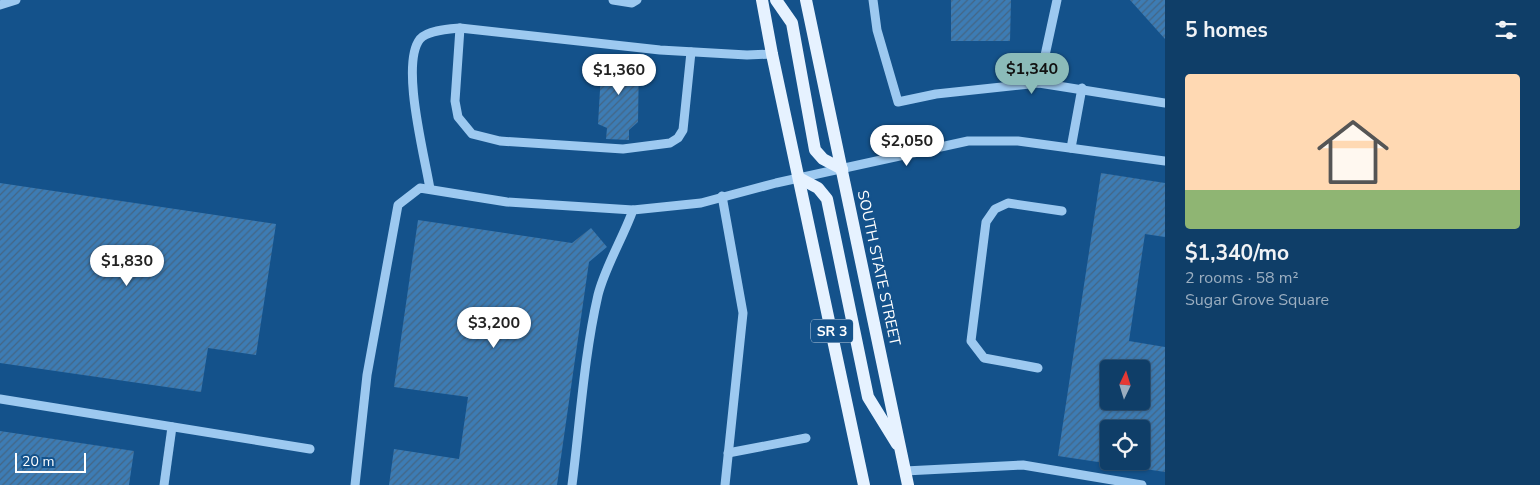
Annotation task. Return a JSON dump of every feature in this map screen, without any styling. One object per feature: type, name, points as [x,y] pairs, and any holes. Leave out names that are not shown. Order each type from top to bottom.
[{"type":"main road","name":"SR 3","points":[[762,0],[864,485]]},
{"type":"main road","points":[[776,0],[792,23],[815,150],[823,159],[842,169]]},
{"type":"main road","name":"SOUTH STATE STREET","points":[[805,4],[842,169],[908,485]]},
{"type":"main road","points":[[799,178],[818,188],[826,199],[868,397],[901,451]]},
{"type":"street","points":[[0,5],[16,0]]},
{"type":"street","points":[[614,0],[632,3],[638,0]]},
{"type":"street","points":[[873,0],[877,30],[898,102],[936,94],[1040,83],[1082,88],[1165,103]]},
{"type":"street","points":[[1040,83],[1057,0]]},
{"type":"street","points":[[430,189],[412,85],[413,52],[421,38],[442,29],[460,28],[691,52],[748,55],[772,54]]},
{"type":"street","points":[[460,28],[455,101],[458,116],[472,134],[500,141],[623,150],[670,143],[678,138],[683,130],[691,52]]},
{"type":"street","points":[[1071,148],[1082,88]]},
{"type":"street","points":[[355,485],[367,375],[398,205],[420,188],[508,202],[633,210],[701,202],[799,178],[968,141],[1018,141],[1165,162]]},
{"type":"street","points":[[722,196],[743,313],[725,485]]},
{"type":"street","points":[[1038,368],[984,358],[971,342],[986,222],[995,209],[1008,202],[1062,211]]},
{"type":"street","points":[[572,485],[591,331],[599,293],[633,210]]},
{"type":"street","points":[[0,399],[310,449]]},
{"type":"street","points":[[164,485],[172,427]]},
{"type":"street","points":[[728,453],[806,438]]},
{"type":"street","points":[[906,471],[1023,465],[1142,485]]},
{"type":"building","points":[[951,0],[1011,0],[1010,41],[951,41]]},
{"type":"building","points":[[1130,0],[1165,0],[1165,39]]},
{"type":"building","points":[[602,56],[639,59],[638,122],[629,130],[629,140],[606,139],[607,128],[598,124]]},
{"type":"building","points":[[1101,173],[1165,183],[1165,237],[1145,234],[1129,341],[1165,347],[1165,472],[1150,470],[1150,420],[1100,420],[1100,462],[1058,456]]},
{"type":"building","points":[[0,183],[276,224],[256,355],[208,348],[201,392],[0,363]]},
{"type":"building","points":[[418,220],[572,243],[591,228],[607,247],[589,262],[557,485],[389,485],[394,449],[459,459],[468,397],[394,387]]},
{"type":"building","points":[[0,431],[134,451],[129,485],[0,485]]}]
